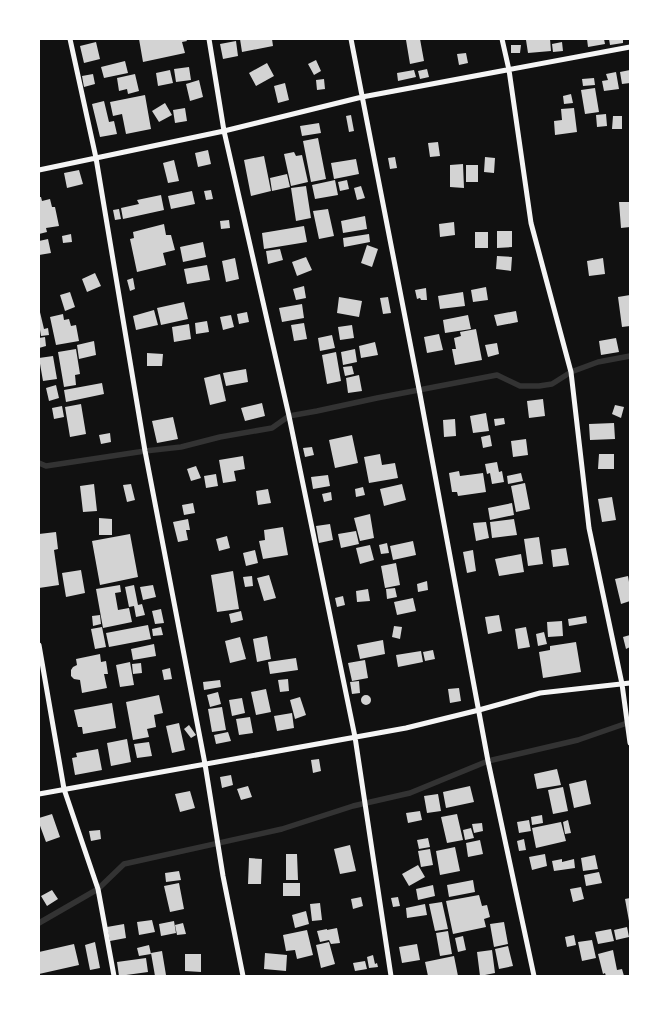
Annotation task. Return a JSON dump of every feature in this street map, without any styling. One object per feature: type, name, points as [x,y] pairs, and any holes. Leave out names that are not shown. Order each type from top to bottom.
[{"type":"street","points":[[70,39],[96,158],[145,451],[205,764],[223,876],[243,976]]},
{"type":"street","points":[[208,39],[224,131],[289,416],[355,737],[391,976]]},
{"type":"street","points":[[351,39],[419,389],[488,761],[534,976]]},
{"type":"street","points":[[502,39],[509,70],[530,223],[571,372],[589,528],[622,684],[630,742]]},
{"type":"street","points":[[39,170],[224,131],[362,97],[630,47]]},
{"type":"street","points":[[39,645],[64,789],[98,889],[114,976]]},
{"type":"street","points":[[39,794],[406,728],[540,693],[630,683]]},
{"type":"building","points":[[139,39],[186,39],[187,41],[182,42],[185,53],[143,62]]},
{"type":"building","points":[[240,39],[272,39],[273,46],[242,52]]},
{"type":"building","points":[[420,39],[424,61],[410,64],[406,40]]},
{"type":"building","points":[[550,39],[551,51],[528,53],[526,40]]},
{"type":"building","points":[[587,39],[604,39],[605,44],[588,47]]},
{"type":"building","points":[[609,39],[623,39],[623,43],[610,45]]},
{"type":"building","points":[[236,41],[238,56],[223,59],[220,44]]},
{"type":"building","points":[[96,42],[100,59],[84,63],[80,46]]},
{"type":"building","points":[[562,42],[563,51],[553,52],[552,44]]},
{"type":"building","points":[[511,45],[521,45],[520,53],[511,53]]},
{"type":"building","points":[[466,53],[468,63],[459,65],[457,54]]},
{"type":"building","points":[[316,60],[321,71],[314,75],[308,64]]},
{"type":"building","points":[[125,61],[128,73],[104,78],[101,67]]},
{"type":"building","points":[[267,63],[274,76],[256,86],[249,73]]},
{"type":"building","points":[[189,67],[191,80],[176,82],[174,69]]},
{"type":"building","points":[[427,69],[429,77],[420,79],[418,71]]},
{"type":"building","points":[[170,70],[173,83],[158,86],[156,73]]},
{"type":"building","points":[[414,70],[416,77],[398,81],[397,73]]},
{"type":"building","points":[[630,70],[630,83],[622,84],[620,72]]},
{"type":"building","points":[[616,72],[619,89],[604,91],[602,81],[608,80],[606,74]]},
{"type":"building","points":[[93,74],[95,84],[84,87],[82,76]]},
{"type":"building","points":[[135,74],[139,91],[128,94],[127,89],[119,91],[117,78]]},
{"type":"building","points":[[594,78],[595,85],[583,86],[582,79]]},
{"type":"building","points":[[324,79],[325,89],[317,90],[316,80]]},
{"type":"building","points":[[199,80],[203,97],[190,101],[186,84]]},
{"type":"building","points":[[285,83],[289,100],[278,103],[274,86]]},
{"type":"building","points":[[595,88],[599,112],[585,114],[581,90]]},
{"type":"building","points":[[571,94],[573,103],[564,104],[563,96]]},
{"type":"building","points":[[145,95],[151,129],[126,134],[122,114],[113,116],[110,102]]},
{"type":"building","points":[[104,101],[109,122],[114,121],[117,134],[100,137],[92,104]]},
{"type":"building","points":[[165,103],[172,115],[159,122],[152,111]]},
{"type":"building","points":[[185,108],[187,121],[175,123],[173,110]]},
{"type":"building","points":[[574,108],[577,132],[555,135],[554,121],[562,120],[561,109]]},
{"type":"building","points":[[606,114],[607,126],[597,127],[596,115]]},
{"type":"building","points":[[351,115],[354,131],[349,132],[346,116]]},
{"type":"building","points":[[613,116],[622,116],[622,129],[612,129]]},
{"type":"building","points":[[319,123],[321,133],[302,136],[300,126]]},
{"type":"building","points":[[318,138],[326,179],[311,182],[303,141]]},
{"type":"building","points":[[438,142],[440,156],[430,157],[428,143]]},
{"type":"building","points":[[208,150],[211,164],[198,167],[195,153]]},
{"type":"building","points":[[294,152],[296,156],[302,155],[308,182],[291,186],[284,154]]},
{"type":"building","points":[[264,156],[271,191],[251,196],[244,160]]},
{"type":"building","points":[[395,157],[397,168],[390,169],[388,158]]},
{"type":"building","points":[[485,157],[495,158],[494,173],[484,172]]},
{"type":"building","points":[[356,159],[359,174],[334,179],[331,163]]},
{"type":"building","points":[[174,160],[179,181],[168,183],[163,163]]},
{"type":"building","points":[[463,164],[464,188],[450,187],[450,165]]},
{"type":"building","points":[[466,165],[478,165],[478,182],[466,182]]},
{"type":"building","points":[[79,170],[83,184],[67,188],[64,173]]},
{"type":"building","points":[[287,174],[290,187],[272,191],[270,178]]},
{"type":"building","points":[[335,180],[338,195],[315,199],[312,185]]},
{"type":"building","points":[[347,180],[349,189],[340,191],[338,182]]},
{"type":"building","points":[[306,186],[311,218],[296,221],[291,188]]},
{"type":"building","points":[[361,186],[365,198],[357,200],[354,188]]},
{"type":"building","points":[[211,190],[213,199],[206,200],[204,191]]},
{"type":"building","points":[[192,191],[195,204],[171,209],[168,196]]},
{"type":"building","points":[[161,195],[164,210],[123,219],[121,208],[139,204],[137,200]]},
{"type":"building","points":[[39,197],[41,197],[42,201],[50,199],[52,207],[55,207],[59,226],[46,228],[47,232],[39,234]]},
{"type":"building","points":[[619,202],[630,202],[630,227],[621,228]]},
{"type":"building","points":[[119,209],[121,219],[115,220],[113,210]]},
{"type":"building","points":[[328,209],[334,236],[319,239],[313,211]]},
{"type":"building","points":[[365,216],[367,229],[343,233],[341,221]]},
{"type":"building","points":[[229,220],[230,228],[221,229],[220,221]]},
{"type":"building","points":[[454,222],[455,235],[440,237],[439,224]]},
{"type":"building","points":[[164,224],[166,235],[171,235],[175,250],[163,253],[166,265],[137,272],[130,239],[134,238],[133,232]]},
{"type":"building","points":[[304,226],[307,242],[264,249],[262,233]]},
{"type":"building","points":[[497,231],[512,231],[512,247],[497,248]]},
{"type":"building","points":[[475,232],[488,232],[488,248],[475,248]]},
{"type":"building","points":[[71,234],[72,242],[63,243],[62,236]]},
{"type":"building","points":[[369,234],[370,242],[344,247],[343,238]]},
{"type":"building","points":[[48,239],[51,253],[39,255],[39,241]]},
{"type":"building","points":[[203,242],[206,257],[183,262],[180,247]]},
{"type":"building","points":[[367,245],[378,249],[372,267],[361,263]]},
{"type":"building","points":[[280,249],[283,260],[268,264],[266,251]]},
{"type":"building","points":[[497,256],[512,257],[511,271],[496,269]]},
{"type":"building","points":[[306,257],[312,270],[297,276],[292,262]]},
{"type":"building","points":[[235,258],[239,279],[226,282],[222,261]]},
{"type":"building","points":[[603,258],[605,274],[589,276],[587,261]]},
{"type":"building","points":[[207,265],[210,280],[187,284],[184,269]]},
{"type":"building","points":[[95,273],[101,286],[87,292],[82,279]]},
{"type":"building","points":[[133,278],[135,289],[130,291],[127,280]]},
{"type":"building","points":[[304,286],[306,298],[296,300],[293,289]]},
{"type":"building","points":[[486,287],[488,300],[473,302],[471,290]]},
{"type":"building","points":[[426,288],[427,300],[417,299],[415,290]]},
{"type":"building","points":[[70,292],[75,307],[65,311],[60,295]]},
{"type":"building","points":[[463,292],[465,306],[440,309],[438,296]]},
{"type":"building","points":[[630,295],[630,326],[622,327],[618,297]]},
{"type":"building","points":[[339,297],[362,301],[359,317],[337,313]]},
{"type":"building","points":[[388,297],[391,313],[383,314],[380,298]]},
{"type":"building","points":[[184,302],[188,319],[161,325],[157,308]]},
{"type":"building","points":[[302,304],[304,318],[282,322],[279,308]]},
{"type":"building","points":[[39,308],[44,329],[48,328],[49,335],[41,336],[39,330]]},
{"type":"building","points":[[154,310],[158,325],[136,330],[133,316]]},
{"type":"building","points":[[516,311],[518,322],[497,326],[494,315]]},
{"type":"building","points":[[247,312],[249,322],[239,324],[237,314]]},
{"type":"building","points":[[63,314],[64,320],[69,319],[71,326],[76,325],[79,341],[56,345],[50,317]]},
{"type":"building","points":[[231,315],[234,327],[223,330],[220,317]]},
{"type":"building","points":[[468,315],[471,329],[445,333],[443,320]]},
{"type":"building","points":[[207,321],[209,332],[196,334],[195,323]]},
{"type":"building","points":[[304,323],[307,339],[294,341],[291,325]]},
{"type":"building","points":[[189,324],[191,339],[174,342],[172,327]]},
{"type":"building","points":[[352,325],[354,338],[340,340],[338,327]]},
{"type":"building","points":[[476,329],[482,360],[455,365],[452,349],[456,349],[454,338],[461,336],[460,332]]},
{"type":"building","points":[[439,334],[443,350],[427,353],[424,337]]},
{"type":"building","points":[[332,335],[335,348],[320,351],[318,338]]},
{"type":"building","points":[[45,337],[46,346],[39,348],[39,338]]},
{"type":"building","points":[[616,338],[619,352],[601,355],[599,341]]},
{"type":"building","points":[[94,341],[96,355],[79,359],[77,345]]},
{"type":"building","points":[[375,342],[378,355],[361,358],[359,346]]},
{"type":"building","points":[[497,343],[499,354],[488,357],[485,345]]},
{"type":"building","points":[[76,349],[80,374],[75,375],[76,385],[64,387],[58,352]]},
{"type":"building","points":[[355,349],[357,362],[343,365],[341,352]]},
{"type":"building","points":[[336,352],[341,381],[327,384],[322,355]]},
{"type":"building","points":[[147,353],[163,354],[162,366],[147,366]]},
{"type":"building","points":[[53,356],[57,379],[43,381],[39,358]]},
{"type":"building","points":[[352,366],[354,374],[345,376],[343,367]]},
{"type":"building","points":[[246,369],[248,382],[226,386],[223,373]]},
{"type":"building","points":[[220,374],[226,401],[210,405],[204,378]]},
{"type":"building","points":[[359,375],[362,391],[348,393],[346,378]]},
{"type":"building","points":[[102,383],[104,394],[66,402],[64,390]]},
{"type":"building","points":[[56,385],[59,398],[49,401],[46,388]]},
{"type":"building","points":[[543,399],[545,416],[529,418],[527,401]]},
{"type":"building","points":[[262,403],[265,416],[245,421],[241,408]]},
{"type":"building","points":[[81,404],[86,434],[70,437],[65,407]]},
{"type":"building","points":[[615,405],[624,407],[621,418],[612,414]]},
{"type":"building","points":[[62,406],[64,417],[54,419],[52,408]]},
{"type":"building","points":[[486,413],[489,431],[473,433],[470,416]]},
{"type":"building","points":[[173,417],[178,439],[157,443],[152,421]]},
{"type":"building","points":[[504,418],[505,424],[495,426],[494,419]]},
{"type":"building","points":[[455,419],[456,436],[444,437],[443,420]]},
{"type":"building","points":[[614,423],[615,439],[590,440],[589,424]]},
{"type":"building","points":[[110,433],[111,442],[101,444],[99,435]]},
{"type":"building","points":[[352,435],[358,463],[335,468],[329,440]]},
{"type":"building","points":[[490,435],[492,446],[483,448],[481,437]]},
{"type":"building","points":[[526,439],[528,455],[513,457],[511,441]]},
{"type":"building","points":[[312,447],[314,455],[305,457],[303,448]]},
{"type":"building","points":[[380,454],[382,465],[395,463],[398,478],[369,483],[364,457]]},
{"type":"building","points":[[599,454],[614,454],[614,469],[598,469]]},
{"type":"building","points":[[243,456],[245,469],[234,471],[236,481],[223,483],[219,460]]},
{"type":"building","points":[[497,462],[499,472],[502,471],[504,482],[492,484],[490,473],[487,474],[485,464]]},
{"type":"building","points":[[196,466],[201,478],[191,481],[187,469]]},
{"type":"building","points":[[459,471],[460,476],[483,473],[486,492],[458,496],[457,492],[452,492],[449,473]]},
{"type":"building","points":[[521,473],[523,481],[508,484],[507,476]]},
{"type":"building","points":[[216,474],[218,486],[206,488],[204,476]]},
{"type":"building","points":[[328,475],[330,486],[313,489],[311,477]]},
{"type":"building","points":[[525,483],[530,509],[516,512],[511,486]]},
{"type":"building","points":[[94,484],[97,511],[83,512],[80,486]]},
{"type":"building","points":[[131,484],[135,500],[127,502],[123,485]]},
{"type":"building","points":[[402,484],[406,500],[384,506],[380,489]]},
{"type":"building","points":[[363,487],[365,495],[356,497],[355,489]]},
{"type":"building","points":[[268,489],[271,503],[258,505],[256,491]]},
{"type":"building","points":[[331,492],[332,500],[324,502],[322,494]]},
{"type":"building","points":[[612,497],[616,520],[602,522],[598,499]]},
{"type":"building","points":[[193,503],[195,513],[184,515],[182,505]]},
{"type":"building","points":[[512,503],[514,515],[490,520],[488,508]]},
{"type":"building","points":[[370,514],[374,538],[360,541],[354,518]]},
{"type":"building","points":[[99,518],[112,519],[112,535],[99,535]]},
{"type":"building","points":[[188,519],[190,530],[186,530],[188,540],[178,542],[173,522]]},
{"type":"building","points":[[514,519],[517,535],[492,538],[490,522]]},
{"type":"building","points":[[486,522],[489,538],[476,541],[473,523]]},
{"type":"building","points":[[330,524],[333,540],[319,543],[316,526]]},
{"type":"building","points":[[283,527],[288,555],[263,559],[259,541],[265,540],[264,530]]},
{"type":"building","points":[[356,531],[359,544],[341,548],[338,534]]},
{"type":"building","points":[[56,532],[58,549],[54,550],[59,585],[39,588],[39,534]]},
{"type":"building","points":[[130,534],[138,577],[100,585],[92,541]]},
{"type":"building","points":[[227,536],[230,548],[219,551],[216,539]]},
{"type":"building","points":[[539,537],[543,564],[528,566],[524,539]]},
{"type":"building","points":[[413,541],[416,555],[393,560],[390,546]]},
{"type":"building","points":[[387,543],[389,553],[381,554],[379,545]]},
{"type":"building","points":[[370,545],[374,560],[360,564],[356,548]]},
{"type":"building","points":[[566,548],[569,565],[553,567],[551,550]]},
{"type":"building","points":[[255,550],[258,563],[246,566],[243,553]]},
{"type":"building","points":[[473,550],[476,571],[467,573],[463,552]]},
{"type":"building","points":[[521,554],[524,572],[499,576],[495,559]]},
{"type":"building","points":[[396,563],[400,585],[385,588],[381,566]]},
{"type":"building","points":[[81,570],[85,593],[66,597],[62,573]]},
{"type":"building","points":[[233,571],[239,609],[217,612],[211,575]]},
{"type":"building","points":[[269,575],[276,598],[264,601],[257,578]]},
{"type":"building","points":[[252,576],[253,586],[245,587],[243,577]]},
{"type":"building","points":[[628,576],[630,601],[621,604],[615,579]]},
{"type":"building","points":[[427,581],[428,590],[418,592],[417,584]]},
{"type":"building","points":[[120,585],[121,592],[115,593],[118,610],[129,608],[132,622],[103,628],[96,589]]},
{"type":"building","points":[[134,585],[138,605],[142,604],[145,615],[136,617],[134,606],[129,607],[125,587]]},
{"type":"building","points":[[153,585],[156,597],[143,600],[140,587]]},
{"type":"building","points":[[395,588],[397,597],[387,599],[386,589]]},
{"type":"building","points":[[368,589],[370,601],[357,602],[356,591]]},
{"type":"building","points":[[343,596],[345,605],[337,607],[335,598]]},
{"type":"building","points":[[413,598],[416,611],[397,615],[394,602]]},
{"type":"building","points":[[161,609],[164,623],[155,624],[152,611]]},
{"type":"building","points":[[241,611],[243,620],[231,623],[229,614]]},
{"type":"building","points":[[100,615],[101,624],[93,626],[92,616]]},
{"type":"building","points":[[499,615],[502,631],[488,634],[485,617]]},
{"type":"building","points":[[586,616],[587,623],[569,626],[568,619]]},
{"type":"building","points":[[562,621],[563,636],[548,637],[547,622]]},
{"type":"building","points":[[148,625],[151,639],[109,647],[106,633]]},
{"type":"building","points":[[394,626],[402,627],[400,639],[392,637]]},
{"type":"building","points":[[102,627],[106,647],[95,649],[91,629]]},
{"type":"building","points":[[161,627],[163,635],[153,636],[152,629]]},
{"type":"building","points":[[526,627],[530,647],[518,649],[515,629]]},
{"type":"building","points":[[544,632],[547,644],[538,646],[536,634]]},
{"type":"building","points":[[630,635],[630,647],[626,649],[623,637]]},
{"type":"building","points":[[267,636],[271,659],[257,662],[253,639]]},
{"type":"building","points":[[240,637],[246,659],[230,663],[225,641]]},
{"type":"building","points":[[383,640],[385,654],[360,659],[357,645]]},
{"type":"building","points":[[576,642],[581,672],[543,678],[539,652],[550,650],[550,646]]},
{"type":"building","points":[[154,644],[156,656],[133,660],[131,649]]},
{"type":"building","points":[[433,650],[435,659],[425,661],[423,652]]},
{"type":"building","points":[[421,651],[423,662],[398,667],[396,655]]},
{"type":"building","points":[[100,654],[101,662],[106,661],[108,674],[104,674],[107,688],[82,693],[80,680],[74,679],[71,676],[71,670],[77,665],[76,659]]},
{"type":"building","points":[[296,658],[298,670],[270,674],[268,662]]},
{"type":"building","points":[[365,660],[368,678],[352,681],[348,663]]},
{"type":"building","points":[[130,662],[134,685],[120,687],[116,665]]},
{"type":"building","points":[[141,663],[142,673],[133,674],[132,664]]},
{"type":"building","points":[[170,668],[172,679],[164,680],[162,670]]},
{"type":"building","points":[[288,679],[289,691],[280,692],[278,680]]},
{"type":"building","points":[[220,680],[221,687],[204,690],[203,682]]},
{"type":"building","points":[[359,681],[360,693],[352,694],[350,682]]},
{"type":"building","points":[[459,688],[461,701],[450,703],[448,689]]},
{"type":"building","points":[[266,689],[271,712],[256,715],[251,692]]},
{"type":"building","points":[[218,692],[221,704],[210,707],[207,695]]},
{"type":"building","points":[[159,695],[163,713],[154,715],[156,727],[147,729],[149,737],[133,740],[126,702]]},
{"type":"building","points":[[366,695],[371,700],[366,705],[361,700]]},
{"type":"building","points":[[300,697],[306,715],[295,719],[290,700]]},
{"type":"building","points":[[242,698],[245,713],[232,716],[229,700]]},
{"type":"building","points":[[112,703],[116,728],[83,734],[82,727],[78,727],[74,710]]},
{"type":"building","points":[[222,707],[226,730],[212,732],[208,709]]},
{"type":"building","points":[[292,713],[294,728],[277,731],[274,716]]},
{"type":"building","points":[[250,717],[253,733],[239,735],[236,719]]},
{"type":"building","points":[[179,723],[185,750],[172,753],[166,726]]},
{"type":"building","points":[[189,725],[196,735],[191,738],[184,729]]},
{"type":"building","points":[[228,732],[231,741],[216,744],[214,735]]},
{"type":"building","points":[[127,739],[131,762],[111,766],[107,743]]},
{"type":"building","points":[[149,742],[152,756],[137,758],[134,744]]},
{"type":"building","points":[[98,749],[102,770],[75,775],[72,758],[77,757],[76,753]]},
{"type":"building","points":[[319,759],[321,771],[313,773],[311,760]]},
{"type":"building","points":[[557,769],[561,785],[537,789],[534,774]]},
{"type":"building","points":[[231,775],[233,785],[222,788],[220,777]]},
{"type":"building","points":[[586,780],[591,804],[574,808],[569,784]]},
{"type":"building","points":[[248,786],[252,797],[241,800],[237,789]]},
{"type":"building","points":[[470,786],[474,802],[446,808],[443,792]]},
{"type":"building","points":[[563,787],[568,811],[553,814],[548,790]]},
{"type":"building","points":[[190,791],[195,808],[180,812],[175,794]]},
{"type":"building","points":[[438,794],[441,811],[427,813],[424,796]]},
{"type":"building","points":[[420,811],[422,820],[408,823],[406,813]]},
{"type":"building","points":[[52,814],[60,837],[46,842],[39,818]]},
{"type":"building","points":[[457,814],[463,840],[447,843],[441,817]]},
{"type":"building","points":[[542,815],[543,823],[532,825],[531,817]]},
{"type":"building","points":[[529,820],[531,831],[519,833],[517,822]]},
{"type":"building","points":[[568,820],[571,833],[565,834],[563,822]]},
{"type":"building","points":[[561,822],[566,841],[536,848],[532,828]]},
{"type":"building","points":[[482,823],[483,831],[474,833],[472,824]]},
{"type":"building","points":[[471,828],[474,838],[465,840],[463,830]]},
{"type":"building","points":[[100,830],[101,839],[91,841],[89,831]]},
{"type":"building","points":[[428,838],[430,847],[419,849],[417,840]]},
{"type":"building","points":[[524,839],[526,850],[519,851],[517,841]]},
{"type":"building","points":[[480,840],[483,854],[468,857],[466,843]]},
{"type":"building","points":[[350,845],[356,871],[340,874],[334,849]]},
{"type":"building","points":[[455,847],[460,871],[440,875],[436,851]]},
{"type":"building","points":[[430,849],[433,865],[421,867],[418,851]]},
{"type":"building","points":[[286,854],[297,854],[298,880],[286,880]]},
{"type":"building","points":[[545,854],[547,866],[532,870],[529,857]]},
{"type":"building","points":[[595,855],[598,869],[583,871],[581,858]]},
{"type":"building","points":[[249,858],[262,859],[261,884],[248,884]]},
{"type":"building","points":[[562,859],[562,862],[574,859],[575,868],[554,871],[552,861]]},
{"type":"building","points":[[418,865],[425,877],[409,886],[402,874]]},
{"type":"building","points":[[179,871],[181,880],[166,882],[165,873]]},
{"type":"building","points":[[599,872],[602,883],[586,886],[584,875]]},
{"type":"building","points":[[473,880],[475,892],[449,897],[447,885]]},
{"type":"building","points":[[179,883],[184,909],[170,912],[164,886]]},
{"type":"building","points":[[283,883],[300,883],[300,896],[283,896]]},
{"type":"building","points":[[433,885],[435,896],[418,900],[416,889]]},
{"type":"building","points":[[581,887],[584,899],[573,902],[570,889]]},
{"type":"building","points":[[52,890],[58,899],[47,906],[41,896]]},
{"type":"building","points":[[479,895],[482,906],[487,905],[490,917],[484,919],[486,927],[453,934],[446,901]]},
{"type":"building","points":[[361,897],[363,906],[353,909],[351,899]]},
{"type":"building","points":[[398,897],[400,906],[393,907],[391,898]]},
{"type":"building","points":[[630,898],[630,921],[629,921],[625,899]]},
{"type":"building","points":[[442,902],[448,929],[435,931],[429,904]]},
{"type":"building","points":[[320,903],[322,920],[312,921],[310,904]]},
{"type":"building","points":[[425,904],[427,915],[407,918],[406,908]]},
{"type":"building","points":[[306,911],[309,924],[295,928],[292,915]]},
{"type":"building","points":[[152,920],[155,932],[139,935],[137,922]]},
{"type":"building","points":[[174,921],[176,933],[161,936],[159,924]]},
{"type":"building","points":[[504,922],[508,944],[494,947],[490,924]]},
{"type":"building","points":[[183,923],[186,934],[177,935],[175,925]]},
{"type":"building","points":[[124,924],[126,938],[110,941],[107,927]]},
{"type":"building","points":[[627,927],[629,937],[616,940],[614,930]]},
{"type":"building","points":[[337,928],[340,943],[331,944],[329,940],[320,942],[317,931]]},
{"type":"building","points":[[611,929],[614,941],[598,944],[595,932]]},
{"type":"building","points":[[307,930],[313,955],[297,959],[295,950],[286,951],[283,935]]},
{"type":"building","points":[[448,931],[452,954],[440,956],[436,933]]},
{"type":"building","points":[[574,935],[576,945],[567,947],[565,937]]},
{"type":"building","points":[[463,936],[466,950],[458,952],[455,938]]},
{"type":"building","points":[[592,940],[596,958],[582,961],[578,942]]},
{"type":"building","points":[[95,942],[100,968],[90,970],[85,945]]},
{"type":"building","points":[[329,942],[335,964],[321,968],[316,945]]},
{"type":"building","points":[[74,944],[79,965],[39,974],[39,952]]},
{"type":"building","points":[[417,944],[420,960],[402,963],[399,947]]},
{"type":"building","points":[[149,945],[151,954],[139,956],[137,948]]},
{"type":"building","points":[[508,946],[513,966],[499,969],[495,949]]},
{"type":"building","points":[[492,950],[495,973],[480,976],[477,952]]},
{"type":"building","points":[[613,950],[617,970],[622,969],[624,976],[606,976],[605,973],[603,974],[598,954]]},
{"type":"building","points":[[162,951],[166,975],[155,976],[151,953]]},
{"type":"building","points":[[265,953],[287,955],[286,971],[264,969]]},
{"type":"building","points":[[185,954],[201,954],[201,972],[185,971]]},
{"type":"building","points":[[373,955],[375,964],[377,963],[378,967],[369,968],[367,957]]},
{"type":"building","points":[[454,956],[458,976],[428,976],[425,962]]},
{"type":"building","points":[[146,958],[148,972],[119,976],[117,962]]},
{"type":"building","points":[[365,961],[367,969],[355,971],[353,963]]},
{"type":"waterway","points":[[39,463],[46,466],[181,447],[220,437],[272,428],[289,416],[497,375],[520,386],[552,384],[571,372],[598,362],[630,356]]},
{"type":"waterway","points":[[39,923],[98,889],[124,864],[282,829],[353,806],[410,793],[488,761],[578,740],[630,722]]}]
